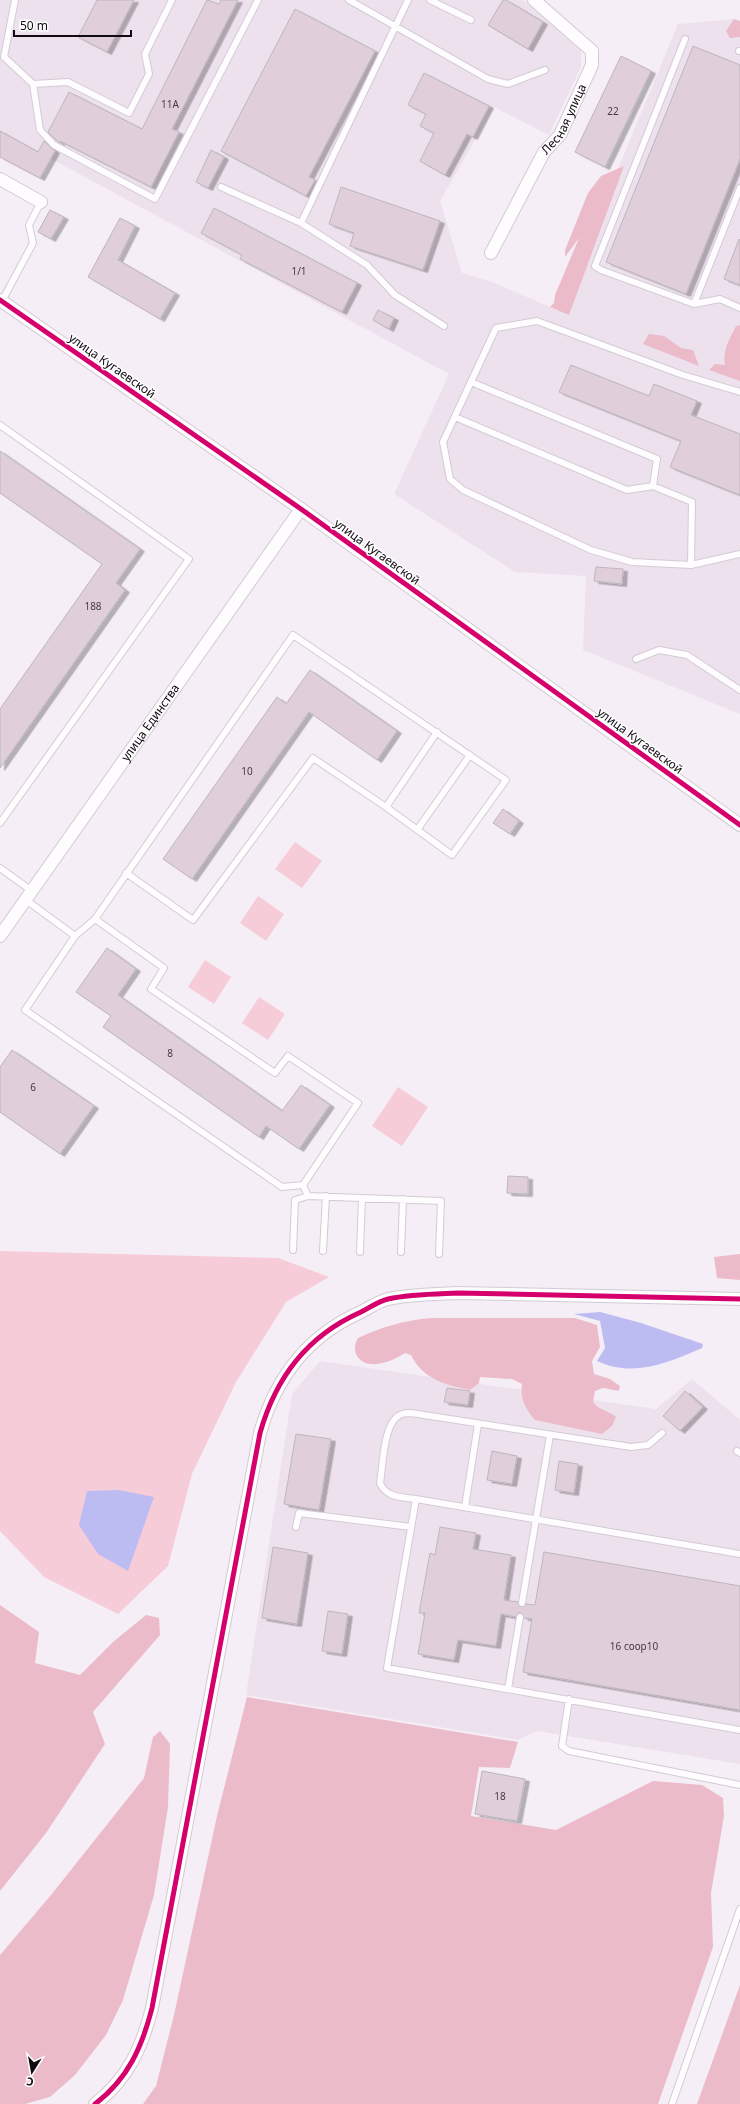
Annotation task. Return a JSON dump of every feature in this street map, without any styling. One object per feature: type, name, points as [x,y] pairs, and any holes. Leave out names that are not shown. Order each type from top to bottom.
[{"type":"street","name":"Лесная улица","points":[[491,253],[544,152],[560,135],[592,65],[592,51],[534,0]]},
{"type":"street","points":[[0,179],[41,202]]},
{"type":"street","name":"улица Кугаевской","points":[[1,300],[301,509],[740,825]]},
{"type":"street","name":"улица Единства","points":[[0,936],[301,509]]},
{"type":"street","points":[[95,2104],[112,2090],[126,2073],[138,2053],[146,2030],[152,2008],[260,1433],[266,1410],[275,1391],[308,1346],[340,1321],[387,1299],[420,1295],[458,1293],[740,1299]]},
{"type":"lane","points":[[15,0],[4,57],[33,84],[40,130],[54,145],[155,199],[258,0]]},
{"type":"lane","points":[[33,84],[68,82],[129,113],[149,74],[145,54],[172,0]]},
{"type":"lane","points":[[349,0],[488,79],[508,84],[545,70]]},
{"type":"lane","points":[[301,223],[408,0]]},
{"type":"lane","points":[[430,0],[471,20]]},
{"type":"lane","points":[[685,39],[595,266],[601,270],[694,304],[720,299],[740,308]]},
{"type":"lane","points":[[221,187],[301,223],[367,265],[395,295],[444,326]]},
{"type":"lane","points":[[694,304],[740,188]]},
{"type":"lane","points":[[1,300],[33,243],[29,225],[41,202]]},
{"type":"lane","points":[[740,392],[683,375],[536,321],[496,328],[443,442],[450,479],[463,490],[591,550],[632,562],[691,565],[740,554]]},
{"type":"lane","points":[[471,382],[658,459],[653,486]]},
{"type":"lane","points":[[454,417],[628,490],[653,486],[692,502],[691,565]]},
{"type":"lane","points":[[0,424],[189,559],[0,823]]},
{"type":"lane","points":[[126,872],[193,920],[313,758],[386,807],[452,855],[506,780],[438,732],[293,635],[126,872],[95,919],[75,936],[25,1010],[282,1187],[303,1185]]},
{"type":"lane","points":[[636,659],[659,650],[687,655],[740,690]]},
{"type":"lane","points":[[386,807],[438,732]]},
{"type":"lane","points":[[417,830],[470,755]]},
{"type":"lane","points":[[0,868],[75,936]]},
{"type":"lane","points":[[95,919],[164,968],[151,989],[274,1073],[288,1056],[358,1104],[303,1185]]},
{"type":"lane","points":[[303,1185],[308,1196]]},
{"type":"lane","points":[[293,1250],[295,1200],[308,1196],[326,1196],[441,1200],[439,1254]]},
{"type":"lane","points":[[323,1251],[326,1196]]},
{"type":"lane","points":[[360,1252],[362,1198]]},
{"type":"lane","points":[[401,1252],[403,1199]]},
{"type":"lane","points":[[662,1433],[648,1445],[631,1447],[411,1413],[401,1414],[394,1419],[388,1429],[380,1483],[383,1490],[391,1495],[740,1554]]},
{"type":"lane","points":[[465,1507],[478,1424]]},
{"type":"lane","points":[[522,1603],[550,1435]]},
{"type":"lane","points":[[416,1499],[387,1668],[740,1730]]},
{"type":"lane","points":[[296,1527],[299,1513],[411,1528]]},
{"type":"lane","points":[[508,1689],[520,1617]]},
{"type":"lane","points":[[569,1700],[562,1746],[569,1751],[740,1785]]},
{"type":"lane","points":[[672,2104],[740,1909]]},
{"type":"shaded area","points":[[0,0],[523,0],[533,5],[581,51],[581,67],[549,135],[494,107],[440,201],[462,273],[492,282],[559,311],[678,24],[734,19],[740,21],[740,714],[583,650],[586,576],[515,572],[394,494],[449,374],[0,131]]},
{"type":"shaded area","points":[[734,19],[740,21],[740,37],[730,38],[726,31]]},
{"type":"shaded area","points":[[624,166],[569,315],[550,307],[554,303],[555,295],[579,238],[565,257],[565,250],[588,193],[601,176]]},
{"type":"shaded area","points":[[740,325],[740,381],[709,370],[715,364],[725,365],[724,360],[727,345],[736,326]]},
{"type":"shaded area","points":[[649,334],[664,336],[681,348],[693,350],[699,366],[643,344]]},
{"type":"shaded area","points":[[295,842],[322,861],[302,888],[275,869]]},
{"type":"shaded area","points":[[258,896],[284,914],[266,941],[240,923]]},
{"type":"shaded area","points":[[205,960],[231,977],[214,1004],[188,987]]},
{"type":"shaded area","points":[[259,997],[285,1014],[268,1040],[242,1023]]},
{"type":"shaded area","points":[[398,1087],[428,1107],[402,1146],[372,1126]]},
{"type":"shaded area","points":[[0,1251],[278,1258],[329,1277],[286,1302],[236,1382],[192,1474],[168,1566],[118,1614],[44,1577],[0,1531]]},
{"type":"shaded area","points":[[740,1254],[740,1280],[717,1278],[714,1257]]},
{"type":"shaded area","points":[[431,1318],[575,1318],[597,1325],[600,1347],[592,1361],[594,1374],[610,1379],[620,1386],[619,1391],[603,1388],[595,1391],[593,1402],[598,1407],[616,1417],[612,1426],[602,1434],[535,1420],[524,1403],[522,1384],[512,1379],[480,1377],[479,1383],[470,1390],[452,1386],[436,1380],[422,1370],[411,1355],[405,1353],[387,1362],[379,1364],[366,1363],[360,1360],[356,1354],[355,1346],[358,1338],[412,1320]]},
{"type":"shaded area","points":[[320,1361],[656,1409],[692,1379],[740,1420],[740,1764],[537,1731],[518,1740],[246,1695],[292,1394]]},
{"type":"shaded area","points":[[0,1605],[39,1632],[35,1663],[80,1675],[113,1642],[146,1615],[159,1618],[160,1635],[93,1712],[105,1744],[46,1833],[0,1891]]},
{"type":"shaded area","points":[[247,1697],[518,1742],[510,1768],[479,1767],[471,1816],[556,1830],[653,1781],[702,1785],[723,1798],[724,1816],[711,1893],[713,1947],[658,2104],[143,2104],[156,2086],[174,2015],[217,1816]]},
{"type":"shaded area","points":[[160,1731],[170,1744],[168,1807],[154,1895],[123,2000],[106,2035],[75,2075],[50,2097],[25,2104],[0,2104],[0,1955],[51,1895],[144,1778],[153,1737]]},
{"type":"shaded area","points":[[740,1985],[740,2104],[697,2104]]},
{"type":"water","points":[[600,1312],[641,1323],[703,1344],[702,1348],[676,1359],[650,1366],[624,1368],[610,1366],[597,1361],[605,1348],[600,1321],[574,1314]]},
{"type":"water","points":[[119,1490],[154,1497],[128,1571],[98,1554],[79,1525],[87,1491]]},
{"type":"building","points":[[97,0],[134,0],[107,52],[78,37]]},
{"type":"building","points":[[207,0],[219,4],[221,0],[238,0],[172,129],[179,132],[151,187],[60,141],[60,143],[48,132],[69,92],[142,129]]},
{"type":"building","points":[[503,0],[506,0],[543,22],[528,49],[488,25]]},
{"type":"building","points":[[295,9],[375,51],[309,177],[315,180],[306,196],[221,151]]},
{"type":"building","points":[[693,46],[740,65],[740,159],[686,294],[606,262]]},
{"type":"building","points":[[621,56],[651,71],[605,167],[575,152]]},
{"type":"building","points":[[424,73],[489,106],[473,137],[467,134],[445,175],[420,161],[434,133],[420,126],[426,114],[408,105]]},
{"type":"building","points":[[0,131],[38,152],[44,141],[55,151],[40,178],[0,157]]},
{"type":"building","points":[[211,150],[224,157],[208,188],[196,182]]},
{"type":"building","points":[[341,187],[440,221],[423,270],[350,246],[354,233],[329,224]]},
{"type":"building","points":[[214,208],[357,283],[342,312],[240,259],[242,255],[201,233]]},
{"type":"building","points":[[50,210],[64,217],[51,239],[38,232]]},
{"type":"building","points":[[120,218],[135,226],[118,260],[175,293],[160,319],[88,277]]},
{"type":"building","points":[[739,239],[740,240],[740,285],[724,279]]},
{"type":"building","points":[[378,310],[394,318],[389,329],[373,320]]},
{"type":"building","points":[[571,365],[649,396],[654,384],[697,401],[691,415],[740,434],[740,495],[670,467],[681,441],[559,392]]},
{"type":"building","points":[[0,451],[140,549],[116,583],[125,590],[0,768],[0,709],[102,564],[0,493]]},
{"type":"building","points":[[596,567],[623,569],[622,584],[594,581]]},
{"type":"building","points":[[310,670],[397,731],[377,760],[309,712],[192,879],[163,859],[277,697],[286,704]]},
{"type":"building","points":[[503,809],[519,821],[510,834],[493,823]]},
{"type":"building","points":[[107,948],[136,969],[118,995],[282,1111],[301,1085],[330,1105],[299,1149],[266,1126],[259,1137],[103,1027],[111,1016],[76,992]]},
{"type":"building","points":[[12,1050],[94,1106],[60,1154],[0,1112],[0,1067]]},
{"type":"building","points":[[508,1176],[528,1177],[528,1194],[507,1193]]},
{"type":"building","points":[[447,1388],[470,1391],[468,1405],[444,1402]]},
{"type":"building","points":[[685,1391],[703,1407],[680,1431],[663,1416]]},
{"type":"building","points":[[296,1434],[331,1439],[319,1510],[284,1504]]},
{"type":"building","points":[[492,1451],[517,1456],[512,1484],[487,1480]]},
{"type":"building","points":[[559,1461],[578,1464],[574,1493],[555,1490]]},
{"type":"building","points":[[440,1527],[476,1533],[473,1549],[511,1555],[504,1600],[518,1602],[521,1607],[526,1604],[535,1605],[544,1552],[740,1586],[740,1710],[523,1672],[532,1619],[524,1618],[521,1613],[518,1613],[516,1617],[501,1614],[496,1646],[458,1640],[454,1660],[418,1654],[425,1613],[419,1613],[430,1553],[435,1555]]},
{"type":"building","points":[[273,1547],[308,1553],[297,1624],[262,1618]]},
{"type":"building","points":[[328,1611],[348,1614],[342,1654],[322,1651]]},
{"type":"building","points":[[482,1771],[525,1779],[517,1821],[475,1814]]},
{"type":"cycle path","points":[[0,300],[301,509],[740,825]]},
{"type":"cycle path","points":[[95,2104],[107,2094],[125,2073],[144,2036],[152,2008],[260,1433],[275,1394],[296,1360],[325,1333],[342,1322],[381,1301],[405,1296],[458,1293],[740,1299]]}]
